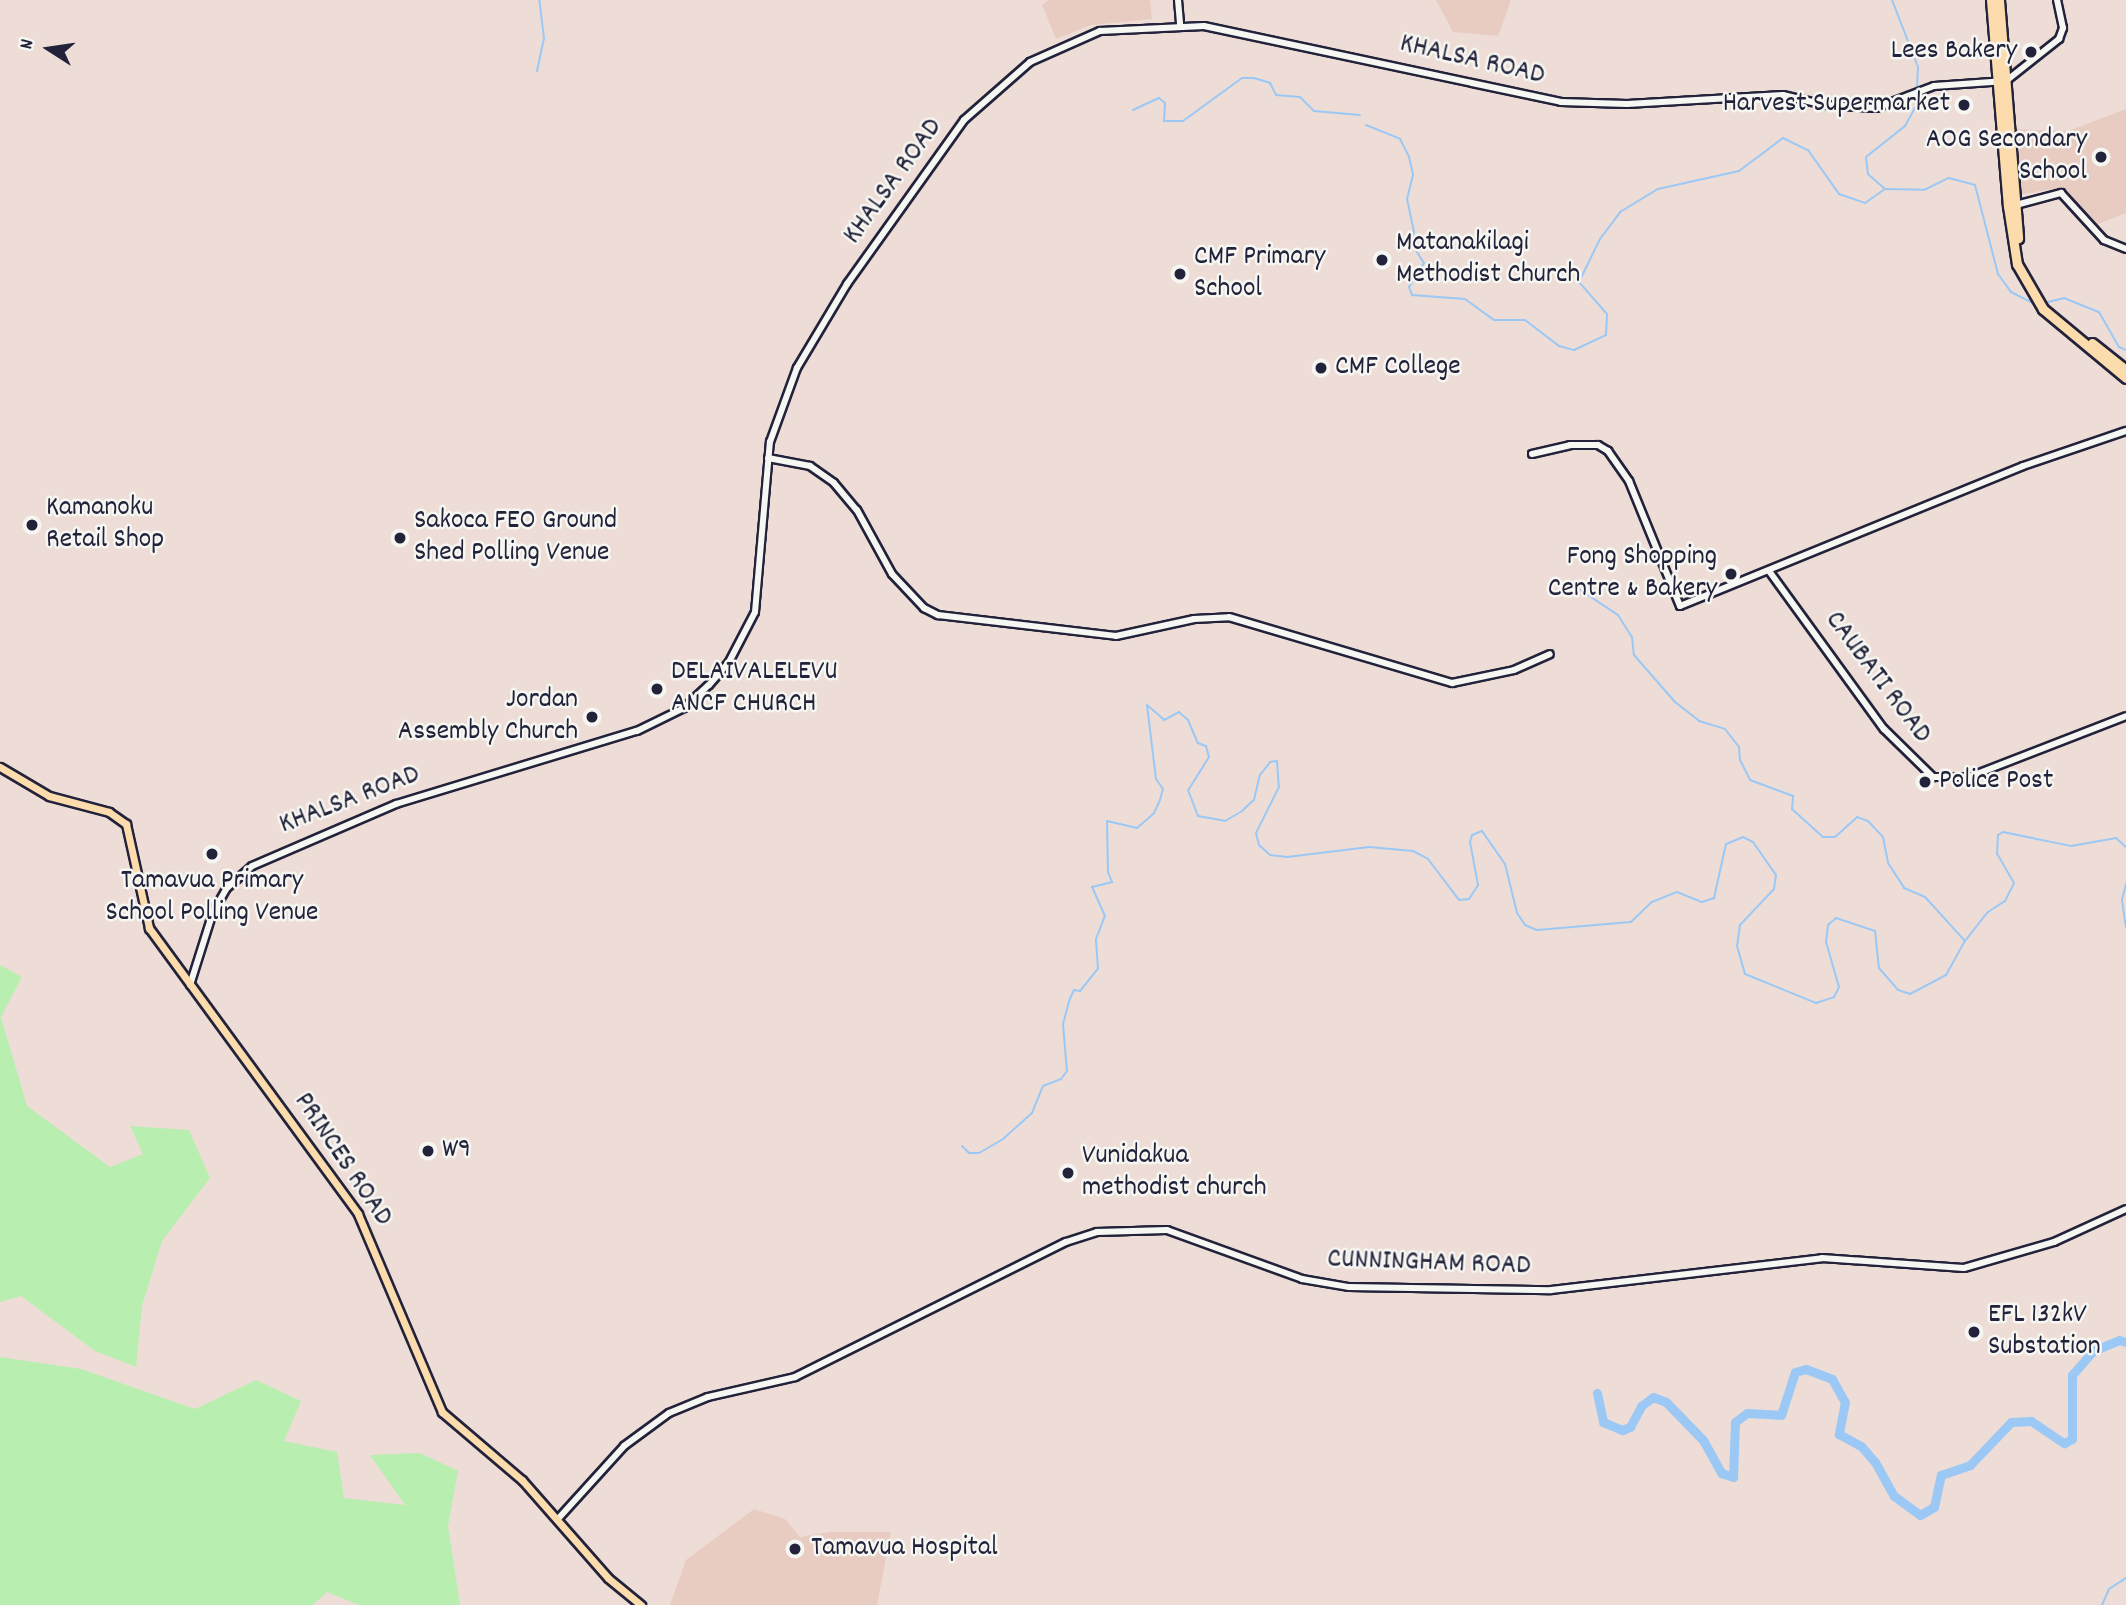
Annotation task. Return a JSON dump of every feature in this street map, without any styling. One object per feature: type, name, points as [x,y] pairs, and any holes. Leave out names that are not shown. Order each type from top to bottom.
[{"type":"highway","points":[[1991,0],[2002,81]]},
{"type":"highway","points":[[1999,0],[2011,206],[2023,262],[2043,304],[2126,378]]},
{"type":"highway","points":[[2043,304],[2126,370]]},
{"type":"main road","points":[[1178,0],[1180,25]]},
{"type":"main road","points":[[2002,81],[2059,39],[2063,28],[2057,0]]},
{"type":"main road","name":"KHALSA ROAD","points":[[190,985],[213,912],[227,888],[252,866],[396,804],[637,731],[684,708],[701,693],[729,662],[755,612],[768,458],[779,409],[819,327],[964,120],[1030,62],[1080,37],[1111,30],[1180,25],[1233,30],[1561,102],[1627,104],[1783,95],[1857,109],[1888,106],[1917,92],[1945,84],[2002,81]]},
{"type":"main road","points":[[2011,206],[2061,193],[2104,240],[2126,249]]},
{"type":"main road","points":[[1532,454],[1579,444],[1598,445],[1608,451],[1629,481],[1680,606],[2023,466],[2126,431]]},
{"type":"main road","points":[[768,458],[810,466],[834,483],[857,510],[892,575],[923,608],[938,615],[1116,636],[1214,616],[1240,618],[1452,683],[1514,670],[1550,654]]},
{"type":"main road","name":"CAUBATI ROAD","points":[[1769,571],[1884,729],[1933,777],[1969,778],[2126,716]]},
{"type":"main road","name":"PRINCES ROAD","points":[[0,767],[49,796],[102,810],[126,824],[149,928],[358,1214],[442,1412],[522,1480],[608,1578],[641,1605]]},
{"type":"main road","name":"CUNNINGHAM ROAD","points":[[557,1520],[624,1446],[669,1413],[708,1397],[795,1377],[1066,1242],[1097,1232],[1167,1230],[1302,1279],[1349,1287],[1561,1289],[1822,1258],[1942,1269],[1970,1267],[2054,1242],[2126,1209]]},
{"type":"shaded area","points":[[1049,0],[1150,0],[1152,19],[1091,25],[1056,39],[1042,5]]},
{"type":"shaded area","points":[[1436,0],[1511,0],[1498,36],[1453,32]]},
{"type":"shaded area","points":[[2126,109],[2126,213],[2096,225],[2064,187],[2018,195],[2015,129],[2068,131]]},
{"type":"shaded area","name":"Tamavua Hospital","points":[[754,1509],[785,1519],[800,1537],[829,1532],[891,1532],[877,1605],[670,1605],[686,1560]]},
{"type":"green space","points":[[0,965],[22,977],[1,1017],[27,1106],[110,1167],[143,1154],[130,1126],[189,1130],[210,1178],[162,1241],[142,1306],[136,1367],[95,1351],[21,1296],[0,1302]]},
{"type":"green space","points":[[0,1357],[81,1369],[195,1409],[256,1380],[301,1401],[284,1441],[337,1452],[344,1498],[405,1505],[370,1455],[420,1453],[458,1471],[448,1526],[460,1605],[359,1605],[327,1592],[313,1605],[0,1605]]},
{"type":"waterway","points":[[537,71],[544,38],[539,0]]},
{"type":"waterway","points":[[1884,188],[1868,174],[1866,157],[1905,126],[1916,106],[1918,67],[1892,0]]},
{"type":"waterway","points":[[1133,110],[1159,98],[1165,103],[1164,121],[1183,121],[1242,78],[1254,78],[1270,83],[1276,95],[1300,97],[1314,111],[1360,115]]},
{"type":"waterway","points":[[1366,125],[1400,139],[1409,157],[1413,175],[1407,199],[1414,232],[1412,244],[1424,263],[1409,287],[1412,295],[1465,299],[1494,320],[1525,320],[1559,346],[1574,350],[1606,335],[1607,314],[1579,282],[1600,239],[1620,212],[1658,189],[1739,171],[1783,138],[1808,150],[1839,194],[1865,203],[1885,189],[1924,190],[1949,178],[1975,185],[1998,274],[2011,292],[2036,305]]},
{"type":"waterway","points":[[2044,303],[2064,298],[2099,312],[2119,347],[2126,350]]},
{"type":"waterway","points":[[1579,589],[1618,615],[1632,637],[1634,655],[1675,702],[1699,721],[1725,729],[1739,747],[1740,760],[1750,780],[1793,796],[1792,809],[1823,837],[1835,837],[1857,817],[1868,821],[1883,837],[1888,863],[1904,888],[1925,897],[1965,941]]},
{"type":"waterway","points":[[962,1146],[969,1153],[979,1153],[1003,1139],[1032,1113],[1043,1086],[1061,1079],[1067,1071],[1063,1024],[1069,1001],[1074,990],[1080,991],[1098,969],[1096,939],[1105,916],[1092,887],[1112,882],[1108,872],[1107,821],[1137,828],[1154,813],[1163,789],[1156,779],[1147,705],[1164,720],[1179,712],[1188,720],[1198,743],[1206,746],[1209,757],[1188,790],[1198,816],[1225,821],[1242,811],[1254,800],[1260,775],[1270,762],[1277,761],[1279,787],[1256,833],[1259,845],[1270,855],[1287,857],[1369,847],[1413,851],[1428,859],[1459,900],[1469,899],[1478,885],[1470,842],[1472,835],[1482,831],[1505,864],[1517,913],[1525,925],[1537,930],[1631,922],[1652,902],[1677,892],[1702,902],[1714,898],[1726,844],[1743,837],[1753,842],[1776,875],[1774,889],[1740,925],[1737,946],[1745,974],[1816,1003],[1834,997],[1839,987],[1826,942],[1828,925],[1836,918],[1875,931],[1879,968],[1898,990],[1910,994],[1946,975],[1965,941],[1988,912],[2005,901],[2014,883],[1997,854],[1998,835],[2003,832],[2071,846],[2116,838],[2126,847]]},
{"type":"waterway","points":[[2126,884],[2122,900],[2126,927]]},
{"type":"waterway","points":[[1597,1393],[1603,1422],[1622,1430],[1630,1427],[1641,1406],[1653,1397],[1666,1402],[1703,1440],[1721,1473],[1733,1477],[1735,1422],[1747,1413],[1781,1415],[1795,1372],[1806,1369],[1832,1379],[1845,1402],[1839,1434],[1861,1446],[1875,1462],[1894,1496],[1920,1515],[1934,1507],[1941,1475],[1970,1465],[2011,1422],[2031,1421],[2064,1443],[2072,1439],[2072,1375],[2093,1351],[2119,1340],[2126,1342]]},
{"type":"waterway","points":[[2102,1605],[2109,1589],[2126,1578]]},
{"type":"place","name":"Lees Bakery","points":[[2031,52]]},
{"type":"place","name":"Harvest Supermarket","points":[[1964,105]]},
{"type":"place","name":"AOG Secondary School","points":[[2101,157]]},
{"type":"place","name":"Matanakilagi Methodist Church","points":[[1382,260]]},
{"type":"place","name":"CMF Primary School","points":[[1180,274]]},
{"type":"place","name":"CMF College","points":[[1321,368]]},
{"type":"place","name":"Kamanoku Retail Shop","points":[[32,525]]},
{"type":"place","name":"Sakoca FEO Ground Shed Polling Venue","points":[[400,538]]},
{"type":"place","name":"Fong Shopping Centre & Bakery","points":[[1731,574]]},
{"type":"place","name":"DELAIVALELEVU ANCF CHURCH","points":[[657,689]]},
{"type":"place","name":"Jordan Assembly Church","points":[[592,717]]},
{"type":"place","name":"Police Post","points":[[1925,782]]},
{"type":"place","name":"Tamavua Primary School Polling Venue","points":[[212,854]]},
{"type":"place","name":"W9","points":[[428,1151]]},
{"type":"place","name":"Vunidakua methodist church","points":[[1068,1173]]},
{"type":"place","name":"EFL 132kV Substation","points":[[1974,1332]]},
{"type":"place","name":"Tamavua Hospital","points":[[795,1549]]}]
